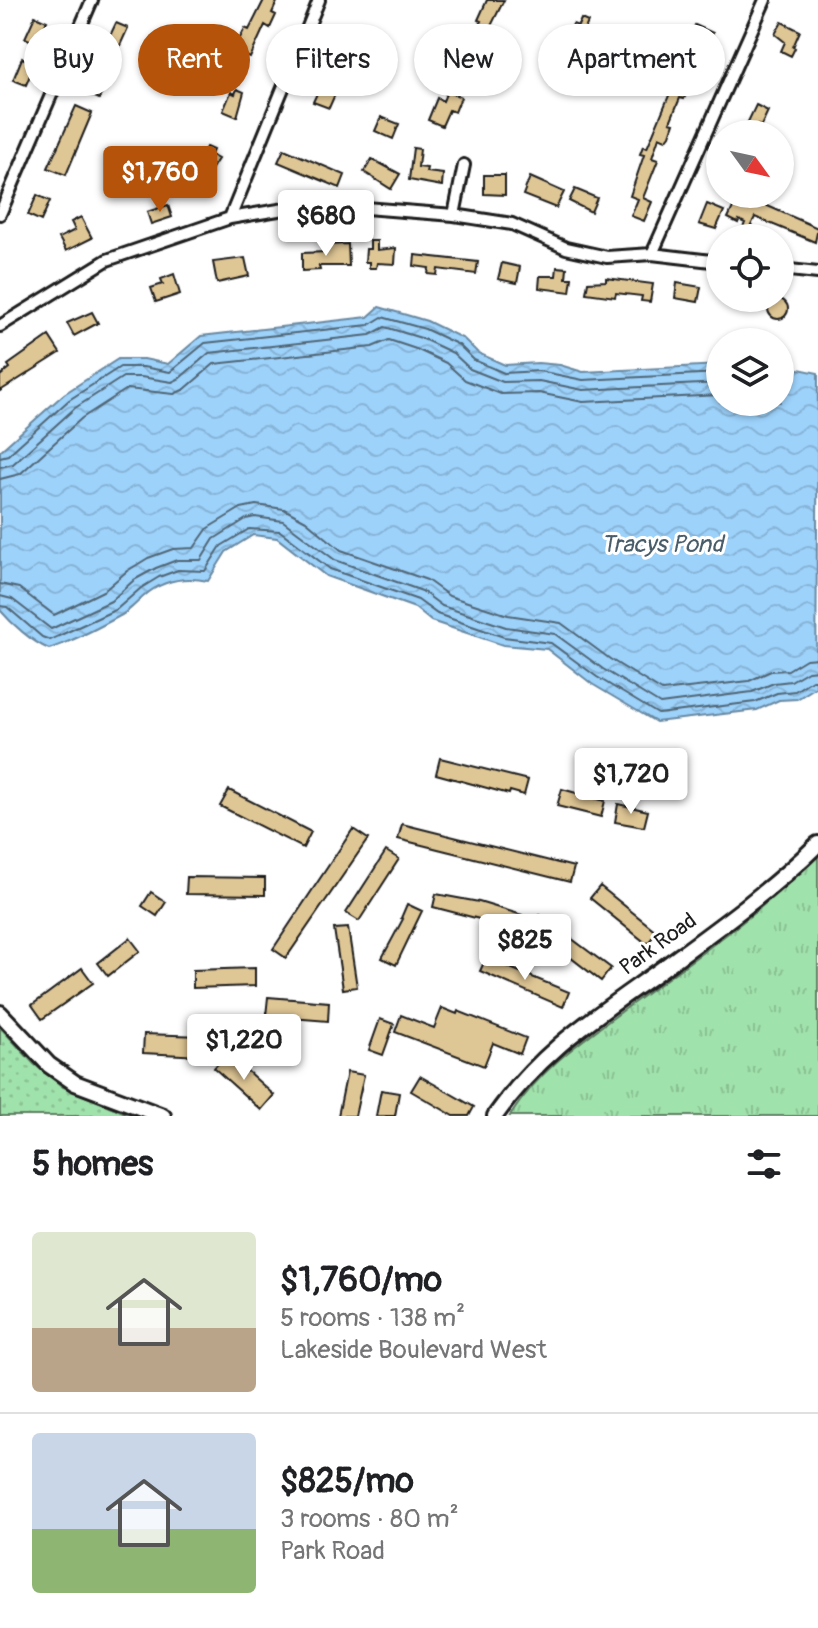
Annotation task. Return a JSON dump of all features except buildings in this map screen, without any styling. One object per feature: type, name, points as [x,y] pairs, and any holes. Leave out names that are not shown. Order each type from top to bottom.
[{"type":"main road","name":"Park Road","points":[[495,1116],[536,1064],[571,1033],[779,883],[818,844]]},
{"type":"main road","points":[[0,1013],[49,1065],[75,1083],[163,1116]]},
{"type":"street","points":[[0,214],[92,0]]},
{"type":"street","points":[[230,218],[319,0]]},
{"type":"street","points":[[652,254],[765,0]]},
{"type":"street","points":[[454,215],[464,165]]},
{"type":"street","points":[[0,178],[13,183]]},
{"type":"street","points":[[0,326],[107,260],[230,218],[315,204],[454,215],[512,224],[566,248],[607,257],[652,254],[706,260]]},
{"type":"street","points":[[794,270],[818,273]]},
{"type":"green space","points":[[818,855],[818,1116],[510,1116],[536,1082],[567,1052],[730,932]]},
{"type":"green space","points":[[0,1027],[34,1064],[63,1087],[133,1116],[0,1116]]},
{"type":"water","name":"Tracys Pond","points":[[379,307],[427,321],[464,339],[478,353],[505,365],[538,363],[583,372],[706,366],[706,416],[794,416],[794,368],[818,373],[816,687],[797,699],[779,700],[757,710],[656,722],[592,684],[547,649],[503,645],[431,621],[415,608],[326,576],[277,538],[253,535],[226,552],[208,581],[181,579],[165,583],[150,591],[122,615],[49,649],[23,632],[0,610],[0,451],[64,394],[118,359],[144,359],[168,364],[201,336],[368,317]]}]
